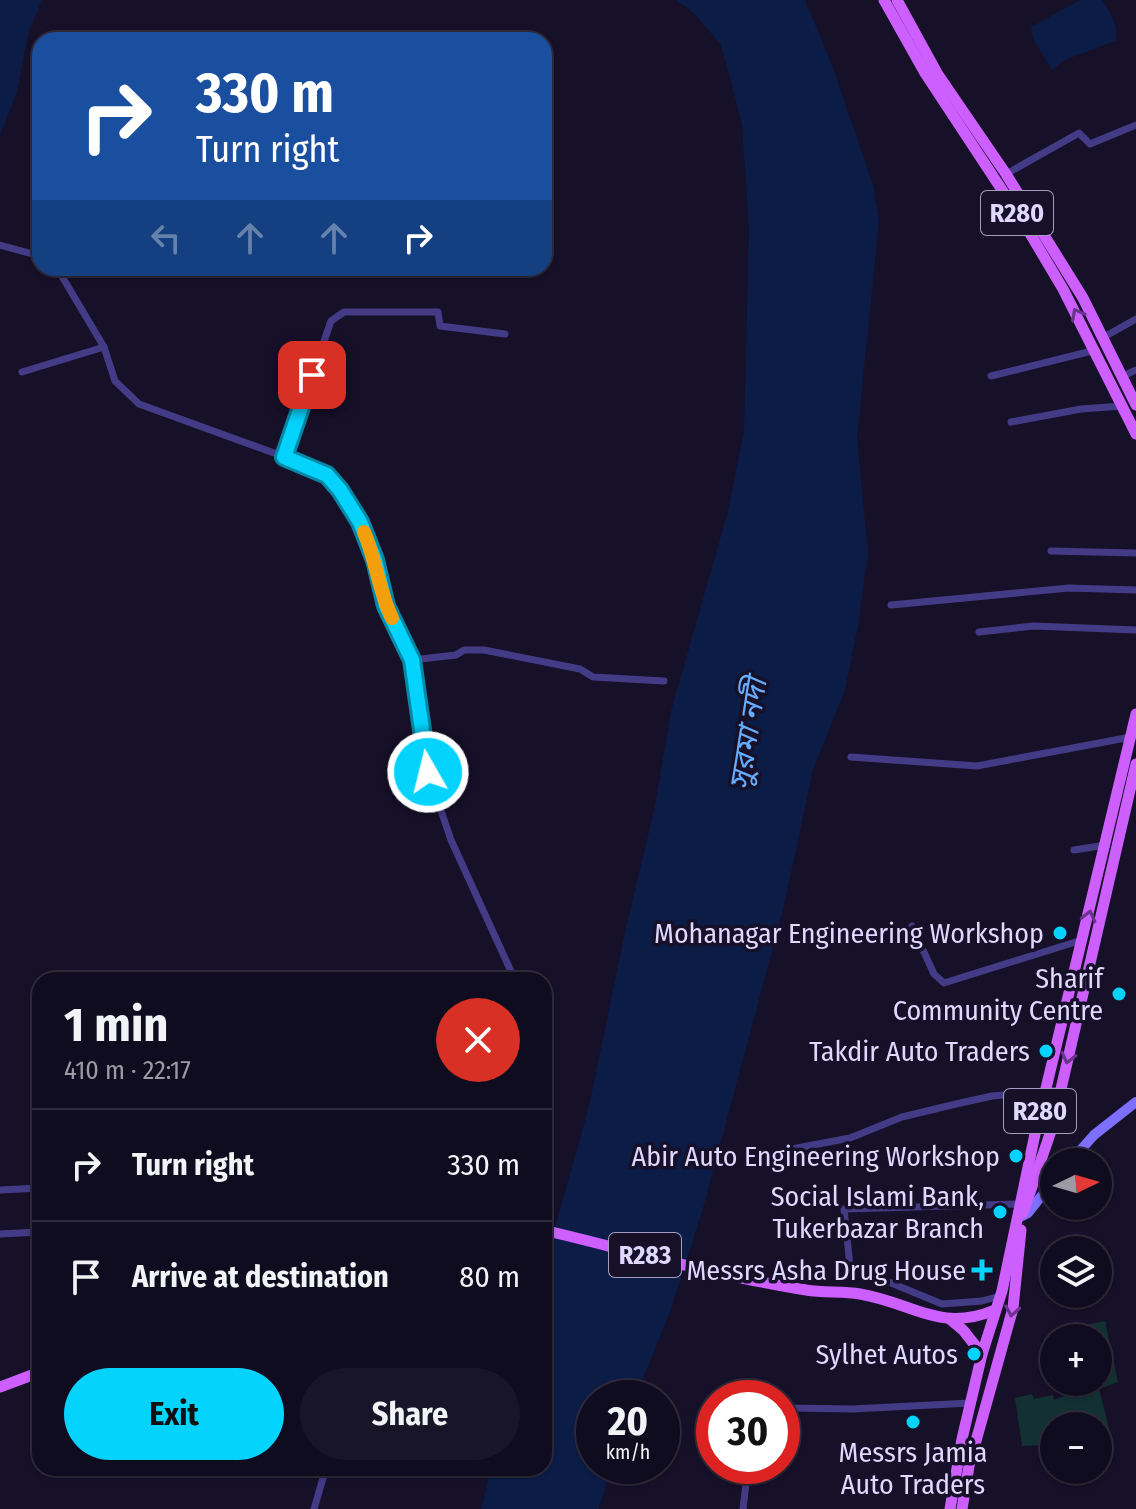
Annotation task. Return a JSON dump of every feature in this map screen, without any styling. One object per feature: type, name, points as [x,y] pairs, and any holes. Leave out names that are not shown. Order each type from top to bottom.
[{"type":"main road","name":"R280","points":[[884,0],[925,73],[1025,225],[1096,350],[1136,434]]},
{"type":"main road","name":"R280","points":[[897,0],[937,73],[1006,174],[1083,298],[1136,405]]},
{"type":"main road","name":"R280","points":[[962,1509],[969,1466],[1013,1308],[1019,1204],[1136,714]]},
{"type":"main road","name":"R280","points":[[950,1509],[982,1354],[1019,1218],[1052,1128],[1136,764]]},
{"type":"main road","points":[[1068,1000],[1082,1003]]},
{"type":"main road","points":[[1082,1148],[1136,1102]]},
{"type":"main road","points":[[1037,1124],[1052,1128]]},
{"type":"main road","points":[[1019,1218],[1028,1213],[1040,1198]]},
{"type":"main road","name":"R283","points":[[552,1232],[746,1279],[809,1291],[859,1294],[950,1320]]},
{"type":"main road","points":[[950,1320],[975,1318],[995,1310]]},
{"type":"main road","points":[[950,1320],[963,1330],[982,1354]]},
{"type":"main road","points":[[988,1336],[1006,1341]]},
{"type":"main road","points":[[0,1387],[32,1375]]},
{"type":"street","points":[[1006,174],[1079,133],[1090,144],[1136,125]]},
{"type":"street","points":[[0,245],[32,254]]},
{"type":"street","points":[[62,276],[104,347],[115,381],[139,404],[327,475],[340,490],[368,541],[386,606],[412,660],[428,772],[451,840],[511,972]]},
{"type":"street","points":[[284,457],[331,321],[344,312],[438,312],[440,326],[505,334]]},
{"type":"street","points":[[1104,337],[1136,319]]},
{"type":"street","points":[[22,372],[104,347]]},
{"type":"street","points":[[991,376],[1096,350]]},
{"type":"street","points":[[1123,376],[1136,370]]},
{"type":"street","points":[[1011,422],[1081,409],[1123,406]]},
{"type":"street","points":[[1051,551],[1136,553]]},
{"type":"street","points":[[891,605],[1069,588],[1136,590]]},
{"type":"street","points":[[979,632],[1033,626],[1136,630]]},
{"type":"street","points":[[412,660],[456,655],[464,650],[484,650],[580,669],[593,677],[664,681]]},
{"type":"street","points":[[851,757],[977,766],[1131,737]]},
{"type":"street","points":[[1074,850],[1106,845]]},
{"type":"street","points":[[912,926],[934,974],[944,983],[1082,940]]},
{"type":"street","points":[[781,1151],[850,1138],[902,1117],[956,1104],[1061,1090]]},
{"type":"street","points":[[0,1190],[32,1188]]},
{"type":"street","points":[[1000,1296],[982,1301],[942,1304],[850,1266],[844,1209],[1019,1204]]},
{"type":"street","points":[[0,1234],[32,1232]]},
{"type":"street","points":[[800,1408],[852,1409],[971,1403]]},
{"type":"street","points":[[314,1509],[324,1476]]},
{"type":"street","points":[[743,1509],[746,1484]]},
{"type":"green space","points":[[1112,1354],[1118,1382],[1112,1384]]},
{"type":"green space","points":[[1032,1394],[1034,1399],[1053,1396],[1054,1400],[1065,1396],[1101,1396],[1105,1412],[1040,1412],[1040,1445],[1022,1446],[1015,1398]]},
{"type":"water","points":[[0,0],[42,0],[28,34],[17,92],[0,136]]},
{"type":"water","name":"সুরমা নদী","points":[[676,0],[805,0],[830,60],[873,184],[879,221],[857,438],[868,553],[858,626],[845,690],[813,770],[783,910],[704,1205],[670,1312],[642,1380],[576,1380],[576,1484],[606,1484],[599,1509],[481,1509],[489,1476],[552,1476],[552,1238],[589,1106],[655,806],[671,711],[728,511],[744,430],[749,230],[742,124],[721,45],[694,13]]},
{"type":"water","points":[[1080,0],[1102,0],[1115,25],[1115,41],[1065,60],[1052,70],[1037,45],[1031,27]]},
{"type":"slow traffic","points":[[364,532],[392,618]]},
{"type":"place","name":"Mohanagar Engineering Workshop","points":[[1060,933]]},
{"type":"place","name":"Sharif Community Centre","points":[[1119,994]]},
{"type":"place","name":"Takdir Auto Traders","points":[[1046,1051]]},
{"type":"place","name":"Abir Auto Engineering Workshop","points":[[1016,1156]]},
{"type":"place","name":"Social Islami Bank, Tukerbazar Branch","points":[[1000,1212]]},
{"type":"place","name":"Messrs Asha Drug House","points":[[982,1270]]},
{"type":"place","name":"Sylhet Autos","points":[[974,1354]]},
{"type":"place","name":"Messrs Jamia Auto Traders","points":[[913,1422]]},
{"type":"route","points":[[312,375],[284,457],[327,475],[360,522],[375,560],[386,606],[412,660],[428,772]]}]
